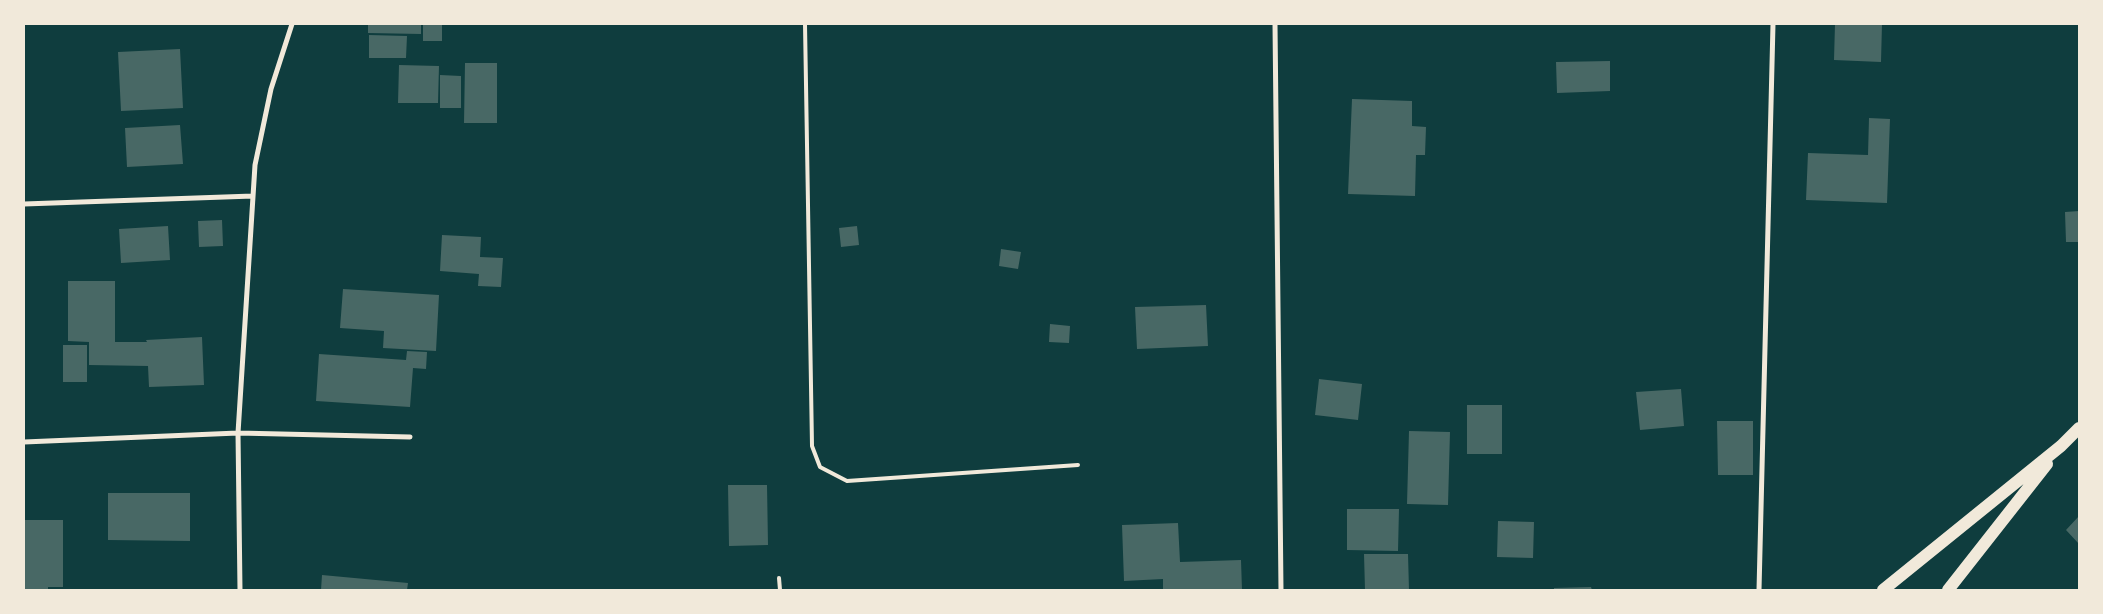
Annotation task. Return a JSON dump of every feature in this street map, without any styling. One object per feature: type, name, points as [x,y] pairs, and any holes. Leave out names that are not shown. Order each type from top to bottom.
[{"type":"main road","points":[[1883,590],[2061,446],[2079,428]]},
{"type":"main road","points":[[1948,590],[2061,446]]},
{"type":"street","points":[[240,590],[238,434],[253,196],[256,165],[271,89],[292,24]]},
{"type":"street","points":[[1275,24],[1281,590]]},
{"type":"street","points":[[1759,590],[1774,24]]},
{"type":"street","points":[[24,204],[253,196]]},
{"type":"street","points":[[24,442],[238,434],[410,437]]},
{"type":"lane","points":[[805,24],[812,446],[820,467],[847,481],[1078,465]]},
{"type":"lane","points":[[779,578],[780,590]]},
{"type":"building","points":[[368,24],[421,24],[421,34],[368,33]]},
{"type":"building","points":[[423,24],[442,24],[442,41],[423,41]]},
{"type":"building","points":[[1835,24],[1882,24],[1881,62],[1834,60]]},
{"type":"building","points":[[369,35],[407,36],[406,58],[369,58]]},
{"type":"building","points":[[180,49],[183,108],[121,111],[118,52]]},
{"type":"building","points":[[1610,61],[1610,91],[1557,93],[1556,62]]},
{"type":"building","points":[[465,63],[497,63],[497,123],[464,123]]},
{"type":"building","points":[[399,65],[439,66],[438,103],[398,103]]},
{"type":"building","points":[[440,75],[461,76],[461,108],[440,108]]},
{"type":"building","points":[[1352,99],[1412,101],[1412,126],[1426,127],[1425,155],[1416,155],[1415,196],[1348,194]]},
{"type":"building","points":[[1869,118],[1890,119],[1887,203],[1806,200],[1808,153],[1868,155]]},
{"type":"building","points":[[180,125],[183,164],[127,167],[125,128]]},
{"type":"building","points":[[2079,211],[2079,242],[2066,242],[2065,212]]},
{"type":"building","points":[[222,220],[223,246],[199,247],[198,221]]},
{"type":"building","points":[[168,226],[170,260],[121,263],[119,229]]},
{"type":"building","points":[[857,226],[859,245],[841,247],[839,228]]},
{"type":"building","points":[[442,235],[481,237],[480,257],[503,258],[501,287],[478,286],[479,274],[440,271]]},
{"type":"building","points":[[1001,249],[1021,252],[1018,269],[999,266]]},
{"type":"building","points":[[68,281],[115,281],[115,342],[147,342],[146,340],[202,337],[204,385],[149,387],[148,366],[89,365],[89,342],[68,341]]},
{"type":"building","points":[[343,289],[439,295],[436,351],[383,348],[384,331],[340,328]]},
{"type":"building","points":[[1206,305],[1208,346],[1137,349],[1135,307]]},
{"type":"building","points":[[1050,324],[1070,326],[1069,343],[1049,342]]},
{"type":"building","points":[[63,345],[87,345],[87,382],[63,382]]},
{"type":"building","points":[[407,351],[427,352],[426,369],[413,368],[410,407],[316,401],[319,354],[406,360]]},
{"type":"building","points":[[1319,379],[1362,384],[1358,420],[1315,415]]},
{"type":"building","points":[[1681,389],[1684,426],[1640,430],[1636,392]]},
{"type":"building","points":[[1467,405],[1502,405],[1502,454],[1467,454]]},
{"type":"building","points":[[1717,421],[1753,421],[1753,475],[1718,475]]},
{"type":"building","points":[[1409,431],[1450,432],[1448,505],[1407,504]]},
{"type":"building","points":[[728,485],[767,485],[768,545],[729,546]]},
{"type":"building","points":[[108,493],[190,493],[190,541],[108,540]]},
{"type":"building","points":[[1347,509],[1399,509],[1398,551],[1347,550]]},
{"type":"building","points":[[2079,516],[2079,544],[2066,530]]},
{"type":"building","points":[[24,520],[63,520],[63,587],[48,587],[48,590],[24,590]]},
{"type":"building","points":[[1498,521],[1534,522],[1533,558],[1497,557]]},
{"type":"building","points":[[1178,523],[1180,562],[1241,560],[1242,590],[1163,590],[1163,579],[1124,581],[1122,525]]},
{"type":"building","points":[[1364,554],[1408,554],[1409,590],[1365,590]]},
{"type":"building","points":[[322,575],[408,583],[407,590],[321,590]]},
{"type":"building","points":[[1591,587],[1592,590],[1554,590],[1554,588]]}]
